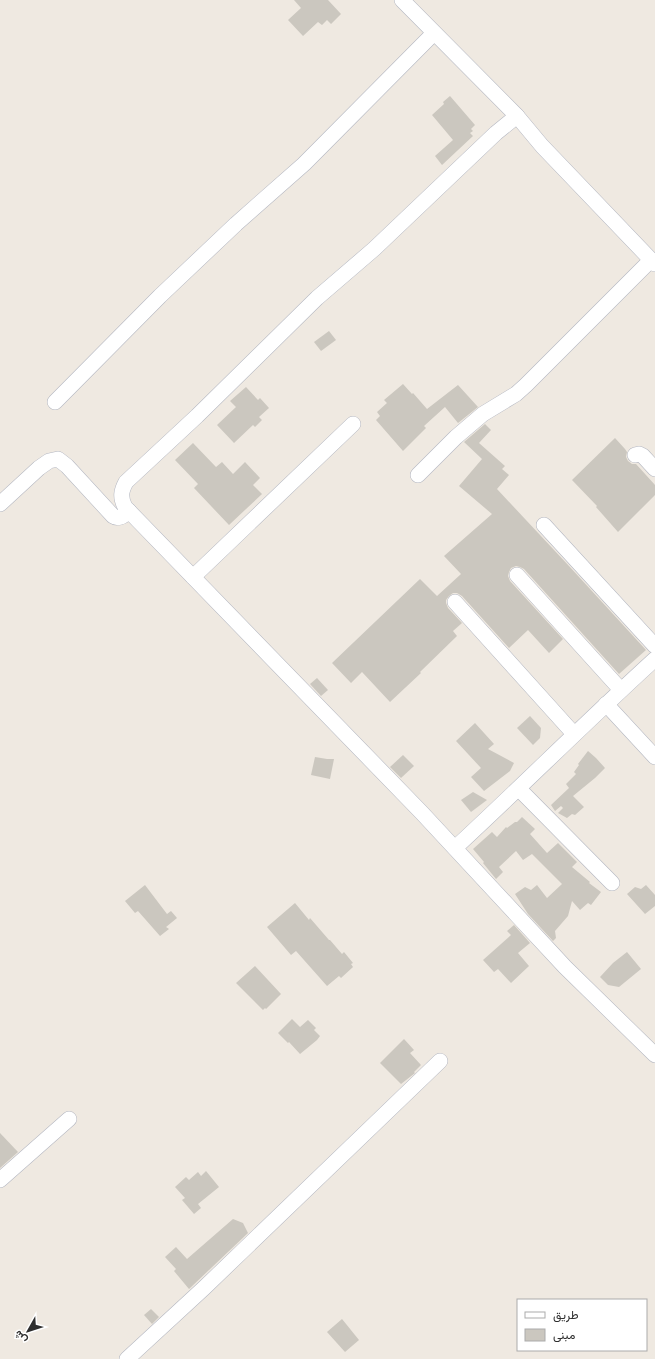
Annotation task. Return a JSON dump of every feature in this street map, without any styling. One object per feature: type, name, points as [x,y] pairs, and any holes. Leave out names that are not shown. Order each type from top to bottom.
[{"type":"street","points":[[402,0],[517,116],[542,146],[653,262],[526,385],[516,394],[482,414],[456,437],[418,475]]},
{"type":"street","points":[[55,402],[160,296],[236,224],[304,164],[434,33]]},
{"type":"street","points":[[517,116],[496,133],[374,249],[317,298],[197,416],[126,482],[121,494],[125,507],[455,848],[565,967],[655,1055]]},
{"type":"street","points":[[193,577],[353,424]]},
{"type":"street","points":[[635,455],[639,454],[643,456],[655,469]]},
{"type":"street","points":[[0,504],[39,468],[49,461],[58,459],[67,466],[113,516],[120,518],[129,511]]},
{"type":"street","points":[[544,525],[655,646]]},
{"type":"street","points":[[517,575],[621,690]]},
{"type":"street","points":[[455,602],[574,734]]},
{"type":"street","points":[[455,848],[655,659]]},
{"type":"street","points":[[606,704],[655,756]]},
{"type":"street","points":[[519,789],[612,883]]},
{"type":"street","points":[[127,1359],[210,1283],[440,1061]]},
{"type":"street","points":[[0,1180],[69,1119]]},
{"type":"building","points":[[294,0],[328,0],[341,14],[331,24],[327,20],[322,25],[318,22],[303,36],[288,20],[301,8]]},
{"type":"building","points":[[450,96],[475,125],[471,129],[473,131],[470,133],[473,136],[442,165],[435,156],[453,140],[432,115]]},
{"type":"building","points":[[329,331],[336,340],[321,351],[314,342]]},
{"type":"building","points":[[403,384],[427,409],[458,385],[478,407],[458,423],[445,407],[424,426],[426,428],[403,451],[376,420],[380,416],[377,412],[387,403],[384,400]]},
{"type":"building","points":[[246,387],[258,400],[260,398],[269,408],[259,417],[262,420],[255,427],[253,425],[234,443],[217,425],[236,407],[230,401]]},
{"type":"building","points":[[485,424],[491,430],[479,443],[505,466],[502,469],[509,475],[497,489],[646,650],[619,674],[524,569],[516,566],[511,568],[509,572],[508,576],[510,581],[563,639],[549,653],[528,630],[509,648],[462,596],[457,593],[453,593],[446,600],[446,603],[448,608],[462,623],[453,631],[457,636],[390,702],[362,672],[351,683],[332,663],[420,579],[437,596],[461,574],[444,556],[492,514],[459,486],[482,459],[464,442]]},
{"type":"building","points":[[615,438],[627,452],[626,457],[628,461],[632,464],[636,464],[655,485],[655,495],[618,532],[596,507],[597,506],[572,480]]},
{"type":"building","points":[[193,443],[216,467],[222,462],[233,474],[245,462],[260,478],[253,485],[262,494],[229,525],[194,488],[198,484],[175,460]]},
{"type":"building","points":[[317,678],[328,690],[321,696],[310,684]]},
{"type":"building","points":[[530,716],[541,728],[540,738],[533,745],[517,728]]},
{"type":"building","points":[[475,723],[494,744],[488,749],[514,763],[510,771],[484,791],[471,777],[481,768],[456,741]]},
{"type":"building","points":[[588,751],[605,768],[573,796],[584,807],[575,815],[572,814],[567,818],[558,813],[563,808],[561,806],[555,811],[551,805],[569,788],[566,784],[576,774],[574,772],[579,765],[578,764]]},
{"type":"building","points":[[403,755],[414,766],[401,778],[390,767]]},
{"type":"building","points":[[315,757],[334,759],[330,779],[311,775]]},
{"type":"building","points":[[473,792],[487,800],[471,812],[461,800]]},
{"type":"building","points":[[522,817],[535,829],[530,834],[547,853],[558,843],[577,862],[572,867],[601,892],[591,905],[588,903],[580,910],[572,901],[568,916],[555,931],[556,938],[553,941],[528,914],[515,894],[525,887],[531,890],[537,885],[547,898],[562,884],[532,854],[523,860],[516,851],[499,867],[503,872],[496,879],[473,849],[492,832],[497,837],[506,827],[507,828],[517,822]]},
{"type":"building","points":[[145,885],[167,914],[171,911],[177,918],[166,927],[169,929],[160,936],[138,911],[135,913],[125,901]]},
{"type":"building","points":[[646,885],[655,895],[655,906],[645,914],[627,894],[635,887],[641,889]]},
{"type":"building","points":[[295,903],[309,920],[310,918],[342,954],[344,952],[353,963],[351,964],[353,967],[341,978],[339,976],[327,986],[296,951],[291,955],[267,927]]},
{"type":"building","points":[[514,925],[530,943],[518,953],[529,966],[511,983],[498,969],[494,972],[483,960],[511,935],[507,931]]},
{"type":"building","points":[[627,952],[641,969],[619,987],[608,985],[600,977],[613,963]]},
{"type":"building","points":[[255,966],[281,994],[266,1009],[265,1008],[263,1010],[236,983]]},
{"type":"building","points":[[292,1019],[300,1027],[308,1020],[316,1028],[314,1030],[320,1036],[300,1054],[278,1033]]},
{"type":"building","points":[[404,1039],[414,1050],[410,1053],[421,1065],[414,1072],[415,1073],[401,1084],[380,1063]]},
{"type":"building","points":[[0,1133],[18,1152],[0,1168]]},
{"type":"building","points":[[206,1171],[219,1187],[198,1204],[201,1208],[194,1214],[182,1200],[185,1198],[175,1187],[186,1177],[189,1180],[198,1172],[201,1176]]},
{"type":"building","points":[[233,1219],[243,1223],[248,1233],[189,1289],[174,1271],[176,1269],[165,1257],[176,1247],[187,1259]]},
{"type":"building","points":[[151,1309],[159,1317],[152,1324],[144,1315]]},
{"type":"building","points":[[342,1319],[359,1340],[345,1352],[327,1332]]}]
